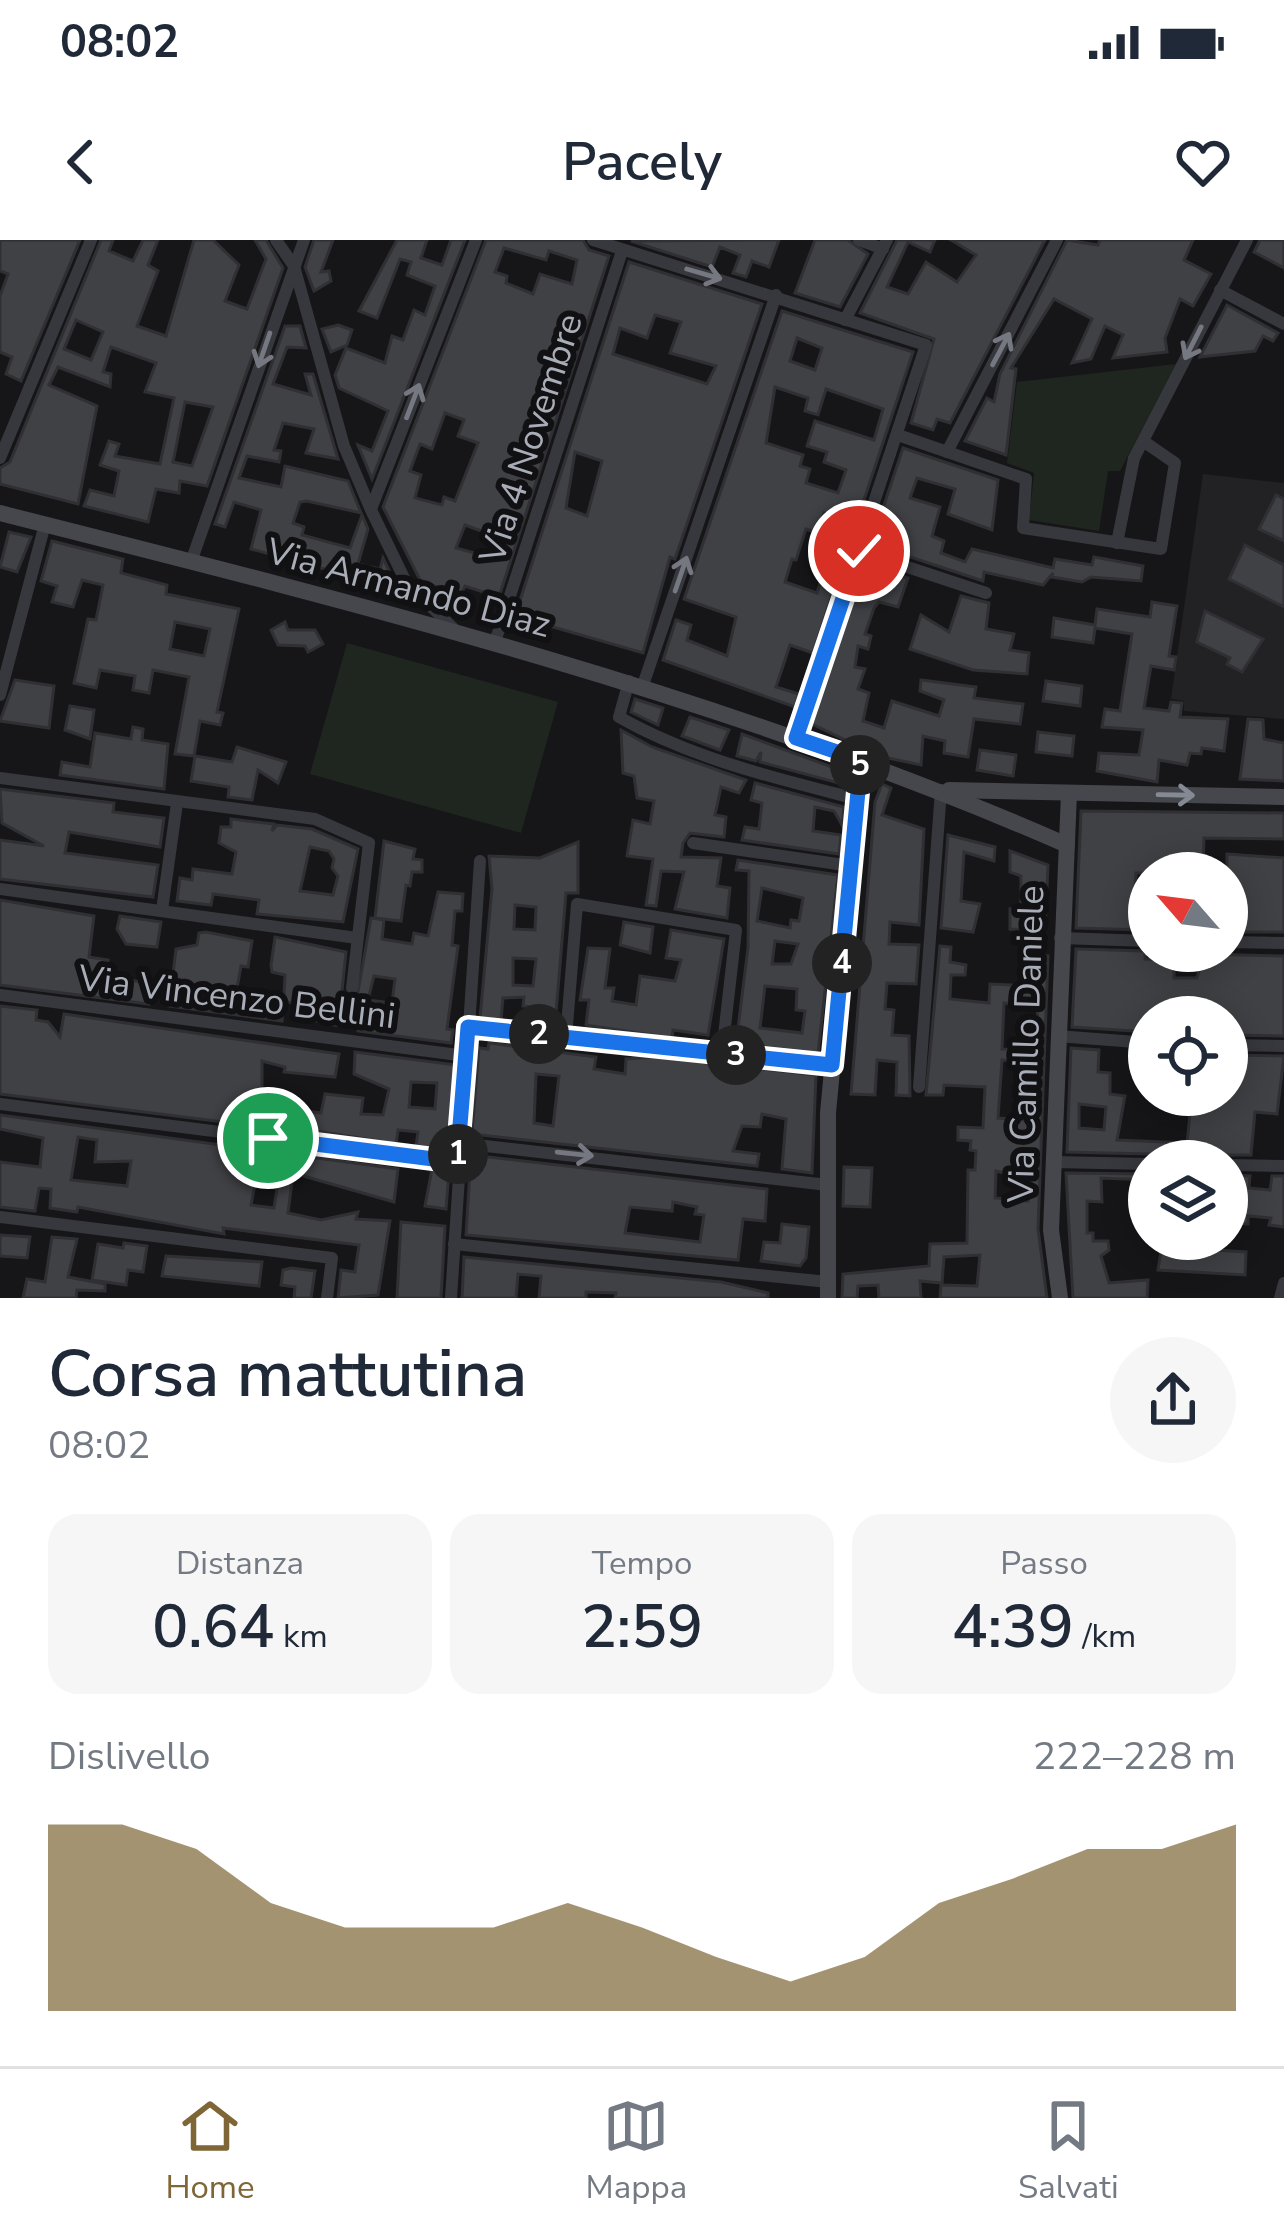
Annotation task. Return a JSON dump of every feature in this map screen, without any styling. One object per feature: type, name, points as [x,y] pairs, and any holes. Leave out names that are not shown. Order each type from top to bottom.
[{"type":"street","points":[[0,458],[91,240]]},
{"type":"street","points":[[276,240],[294,266],[344,446],[371,510],[406,582],[460,636]]},
{"type":"street","points":[[190,562],[304,240]]},
{"type":"street","points":[[371,510],[476,240]]},
{"type":"street","points":[[592,240],[926,345],[796,738]]},
{"type":"street","points":[[845,320],[885,244],[860,240]]},
{"type":"street","points":[[946,452],[1057,240]]},
{"type":"street","points":[[1117,543],[1143,441],[1247,240]]},
{"type":"street","name":"Via 4 Novembre","points":[[494,645],[622,250]]},
{"type":"street","points":[[1220,290],[1284,324]]},
{"type":"street","points":[[776,295],[636,683],[619,717],[657,738],[742,770],[857,799]]},
{"type":"street","points":[[898,435],[1025,479],[1023,528],[1161,549],[1175,463],[1143,441]]},
{"type":"street","name":"Via Armando Diaz","points":[[0,513],[636,683],[941,790],[1067,845]]},
{"type":"street","points":[[0,695],[45,524]]},
{"type":"street","points":[[859,551],[986,593]]},
{"type":"street","points":[[454,1244],[828,1290],[832,1065],[861,760]]},
{"type":"street","points":[[0,778],[315,819],[369,843],[352,988]]},
{"type":"street","points":[[920,1087],[941,790],[1284,796]]},
{"type":"street","points":[[998,814],[991,801],[1007,791]]},
{"type":"street","name":"Via Camillo Daniele","points":[[1060,1298],[1051,1230],[1069,793]]},
{"type":"street","points":[[162,910],[177,803]]},
{"type":"street","points":[[693,843],[851,866]]},
{"type":"street","points":[[452,1298],[457,1162],[480,861]]},
{"type":"street","points":[[0,889],[357,938]]},
{"type":"street","points":[[566,1037],[577,904],[736,930],[722,1053]]},
{"type":"street","points":[[1060,938],[1128,940]]},
{"type":"street","points":[[1248,943],[1284,944]]},
{"type":"street","name":"Via Vincenzo Bellini","points":[[0,995],[466,1056]]},
{"type":"street","points":[[468,1027],[832,1065]]},
{"type":"street","points":[[1057,1036],[1128,1041]]},
{"type":"street","points":[[1248,1045],[1284,1046]]},
{"type":"street","points":[[0,1104],[457,1162]]},
{"type":"street","points":[[459,1143],[828,1186]]},
{"type":"street","points":[[1053,1162],[1128,1164]]},
{"type":"street","points":[[1248,1165],[1284,1166]]},
{"type":"street","points":[[0,1217],[332,1258],[327,1298]]},
{"type":"street","points":[[1280,1298],[1284,1283]]},
{"type":"shaded area","points":[[1176,364],[1120,471],[1108,471],[1099,531],[1029,520],[1034,473],[1007,463],[1017,382]]},
{"type":"shaded area","points":[[1203,474],[1284,483],[1284,719],[1184,711],[1184,701],[1171,699]]},
{"type":"shaded area","points":[[347,643],[558,702],[521,833],[310,774]]},
{"type":"building","points":[[0,240],[80,240],[21,381],[6,374],[12,357],[0,352],[0,296],[8,274],[0,271]]},
{"type":"building","points":[[101,240],[113,240],[109,251],[133,261],[143,240],[158,240],[148,265],[158,271],[137,326],[166,336],[194,240],[213,240],[239,265],[225,301],[247,309],[266,259],[255,240],[266,240],[283,268],[207,486],[180,481],[179,493],[156,489],[148,522],[84,506],[90,490],[114,496],[119,471],[100,465],[109,441],[119,444],[115,456],[160,464],[174,398],[145,392],[156,363],[111,347],[103,372],[111,374],[110,387],[58,367],[49,385],[97,406],[78,504],[0,484],[0,468],[10,462]],"holes":[[[76,320],[103,332],[91,360],[64,349]],[[185,402],[213,407],[192,466],[173,462]]]},
{"type":"building","points":[[314,240],[333,240],[321,272],[329,271],[331,281],[314,291],[305,267]]},
{"type":"building","points":[[397,240],[427,240],[421,258],[442,265],[451,240],[465,240],[372,479],[358,445],[372,451],[388,411],[339,388],[335,375],[346,348],[385,363],[392,336],[403,340],[414,310],[425,315],[435,286],[407,275],[411,262],[400,259],[377,318],[359,311]]},
{"type":"building","points":[[486,240],[583,240],[589,250],[609,256],[499,597],[465,586],[460,597],[420,580],[383,507]],"holes":[[[504,248],[546,260],[549,251],[577,260],[572,284],[540,274],[533,294],[506,283],[507,276],[495,272]],[[445,413],[464,420],[458,436],[478,443],[455,501],[444,497],[442,505],[415,498],[421,475],[410,471],[420,444],[432,449]],[[465,525],[495,536],[489,557],[456,548]]]},
{"type":"building","points":[[779,240],[769,267],[752,261],[746,277],[733,273],[740,255],[720,247],[712,267],[631,241]]},
{"type":"building","points":[[815,240],[848,240],[868,254],[840,307],[795,293]]},
{"type":"building","points":[[897,240],[935,240],[930,252],[908,242],[887,287],[908,294],[926,262],[957,282],[976,255],[951,240],[1045,240],[950,423],[937,419],[933,430],[911,423],[934,339],[860,313]]},
{"type":"building","points":[[1067,240],[1098,245],[1100,240],[1193,240],[1184,260],[1211,274],[1193,306],[1180,299],[1165,338],[1167,352],[1113,358],[1123,335],[1105,326],[1091,359],[1072,363],[1092,319],[1054,299],[1011,368],[1016,369],[1006,455],[965,441],[987,398],[994,402],[1000,374]]},
{"type":"building","points":[[1260,240],[1284,240],[1284,268],[1254,252]]},
{"type":"building","points":[[629,262],[762,304],[675,559],[670,557],[643,653],[515,616]],"holes":[[[655,315],[681,322],[670,353],[716,366],[707,384],[613,354],[620,328],[647,338]],[[575,452],[602,461],[587,516],[566,508]]]},
{"type":"building","points":[[1227,305],[1278,333],[1273,341],[1263,336],[1255,351],[1200,357]]},
{"type":"building","points":[[782,311],[913,352],[856,524],[824,513],[817,533],[806,529],[796,560],[792,559],[785,582],[817,593],[824,570],[816,567],[824,544],[849,543],[813,653],[790,645],[776,687],[799,694],[795,707],[663,660],[676,620],[691,625],[687,640],[727,656],[736,617],[684,599]],"holes":[[[797,338],[822,348],[815,370],[790,361]],[[775,387],[808,398],[805,411],[818,415],[826,389],[883,409],[874,440],[815,421],[807,446],[827,452],[824,462],[846,470],[838,493],[806,483],[810,469],[800,466],[803,455],[766,443]]]},
{"type":"building","points":[[338,325],[352,330],[347,345],[331,352],[322,329]]},
{"type":"building","points":[[285,326],[300,326],[306,348],[287,347],[273,384],[311,395],[305,374],[313,374],[338,459],[306,453],[314,429],[283,423],[274,450],[281,451],[279,462],[247,456],[239,478],[281,487],[285,466],[348,481],[361,513],[300,502],[293,523],[304,527],[302,535],[350,548],[362,515],[368,529],[358,564],[380,569],[383,558],[398,589],[251,549],[261,510],[234,502],[225,527],[215,524]]},
{"type":"building","points":[[903,448],[998,480],[992,530],[948,514],[955,489],[917,478],[910,498],[940,507],[932,536],[944,541],[941,553],[965,562],[972,549],[1053,568],[1055,559],[1092,565],[1094,557],[1143,566],[1141,581],[1091,577],[1082,582],[1052,577],[1053,573],[1043,585],[984,572],[983,581],[871,544]]},
{"type":"building","points":[[1276,495],[1284,499],[1284,541],[1259,529]]},
{"type":"building","points":[[9,532],[31,537],[17,572],[0,567]]},
{"type":"building","points":[[52,541],[123,559],[121,573],[167,585],[166,594],[239,609],[217,712],[223,713],[220,725],[200,721],[194,756],[175,754],[189,677],[153,670],[149,693],[133,690],[135,676],[100,670],[96,688],[74,683],[88,619],[96,620],[103,585],[82,580],[73,607],[52,602],[57,586],[41,581]],"holes":[[[175,622],[210,629],[204,656],[170,649]]]},
{"type":"building","points":[[1245,545],[1284,565],[1284,607],[1229,579]]},
{"type":"building","points":[[865,564],[908,578],[898,607],[879,602],[874,608],[865,634],[871,636],[868,649],[858,646],[855,667],[865,669],[858,689],[869,693],[863,721],[884,728],[892,701],[939,716],[944,700],[920,691],[921,680],[976,687],[974,698],[1023,704],[1020,724],[974,719],[968,757],[944,753],[945,741],[923,736],[921,765],[879,756],[812,724]]},
{"type":"building","points":[[961,596],[989,603],[986,629],[1014,634],[1010,650],[1029,653],[1027,674],[973,670],[910,649],[921,615],[949,632]]},
{"type":"building","points":[[1152,602],[1177,606],[1169,656],[1176,657],[1174,670],[1151,666],[1144,708],[1169,711],[1171,702],[1182,703],[1180,717],[1228,719],[1224,751],[1202,748],[1201,754],[1190,753],[1187,765],[1159,760],[1157,782],[1097,771],[1099,753],[1139,755],[1143,730],[1102,727],[1105,709],[1120,711],[1132,634],[1095,628],[1093,643],[1052,637],[1054,618],[1095,625],[1097,609],[1150,617]]},
{"type":"building","points":[[1205,611],[1263,639],[1242,672],[1227,664],[1230,658],[1197,642]]},
{"type":"building","points":[[285,622],[288,630],[315,630],[323,644],[308,652],[305,646],[278,645],[271,630]]},
{"type":"building","points":[[15,680],[54,686],[49,728],[0,721]]},
{"type":"building","points":[[1046,681],[1082,686],[1080,706],[1043,701]]},
{"type":"building","points":[[635,699],[663,708],[658,725],[631,712]]},
{"type":"building","points":[[70,706],[94,710],[90,739],[65,730]]},
{"type":"building","points":[[690,717],[729,730],[720,750],[682,736]]},
{"type":"building","points":[[1248,719],[1263,720],[1264,739],[1284,743],[1284,781],[1240,779]]},
{"type":"building","points":[[133,727],[143,729],[142,740],[168,744],[164,789],[60,775],[62,762],[90,767],[95,733],[131,739]]},
{"type":"building","points":[[621,730],[652,747],[746,780],[739,793],[721,787],[715,815],[726,817],[724,837],[690,833],[681,857],[721,858],[717,886],[730,888],[727,918],[675,909],[684,872],[661,871],[656,906],[646,905],[653,859],[627,856],[633,820],[650,824],[654,801],[637,798],[634,776],[623,773]]},
{"type":"building","points":[[1038,732],[1074,736],[1072,756],[1036,752]]},
{"type":"building","points":[[742,734],[829,766],[844,775],[846,785],[760,762],[761,752],[756,761],[737,756]]},
{"type":"building","points":[[237,747],[286,762],[278,783],[258,770],[252,800],[228,797],[229,787],[191,781],[195,756],[232,762]]},
{"type":"building","points":[[980,750],[1016,755],[1013,776],[977,770]]},
{"type":"building","points":[[755,783],[844,807],[842,825],[834,811],[815,807],[813,831],[841,835],[839,854],[742,840],[745,827],[759,829],[762,803],[751,800]]},
{"type":"building","points":[[882,784],[891,788],[882,815],[924,829],[919,925],[890,922],[889,944],[919,945],[916,984],[887,983],[885,1009],[894,1010],[892,1035],[909,1036],[910,1096],[896,1095],[897,1062],[877,1060],[875,1095],[851,1094],[875,802]]},
{"type":"building","points":[[0,789],[114,803],[113,812],[164,818],[160,847],[69,832],[65,853],[158,865],[153,897],[0,879],[0,840],[44,846],[2,823]]},
{"type":"building","points":[[1081,811],[1284,813],[1284,839],[1204,838],[1204,852],[1128,852],[1128,929],[1076,928]]},
{"type":"building","points":[[231,819],[274,824],[272,831],[277,825],[312,829],[358,849],[343,922],[257,914],[259,900],[213,894],[211,905],[177,901],[180,878],[192,880],[193,869],[232,874],[236,852],[219,843],[221,827],[231,827]],"holes":[[[310,847],[329,851],[338,876],[333,895],[300,891]]]},
{"type":"building","points":[[948,835],[995,847],[994,861],[964,852],[961,901],[980,904],[973,932],[941,928]]},
{"type":"building","points":[[384,841],[415,849],[413,859],[422,860],[422,872],[412,872],[410,886],[406,885],[401,921],[375,918]]},
{"type":"building","points":[[578,842],[578,893],[566,893],[555,1025],[530,1022],[531,1007],[523,1006],[524,997],[503,998],[501,1020],[480,1018],[492,889],[489,856],[540,858]],"holes":[[[515,905],[536,907],[535,930],[514,929]],[[513,958],[536,959],[533,986],[513,985]]]},
{"type":"building","points":[[1010,851],[1048,865],[1045,931],[1010,929],[1010,909],[1021,910],[1021,876],[1010,872]]},
{"type":"building","points":[[1248,855],[1284,858],[1284,932],[1248,932]]},
{"type":"building","points":[[738,860],[838,875],[818,1053],[736,1044],[748,948],[749,871],[736,870]],"holes":[[[762,888],[803,898],[799,921],[791,920],[790,928],[757,921]],[[775,941],[798,944],[791,964],[772,964]],[[765,986],[797,989],[796,1010],[805,1011],[802,1033],[760,1028]]]},
{"type":"building","points":[[438,892],[463,894],[462,911],[455,911],[452,945],[458,946],[447,1029],[453,1030],[451,1043],[358,1031],[355,1011],[346,1010],[343,1026],[326,1024],[310,1019],[310,1007],[284,1001],[282,1021],[169,1006],[176,949],[197,945],[199,933],[252,941],[248,967],[241,966],[237,988],[284,996],[285,975],[272,972],[275,937],[346,952],[342,991],[357,997],[371,918],[384,920],[382,939],[412,944],[414,933],[428,936]],"holes":[[[374,976],[395,979],[392,1003],[368,1000]]]},
{"type":"building","points":[[0,900],[94,916],[89,957],[108,960],[106,976],[152,984],[149,1004],[0,985]]},
{"type":"building","points":[[120,916],[161,922],[157,947],[126,944],[117,929]]},
{"type":"building","points":[[624,922],[653,927],[650,953],[620,945]]},
{"type":"building","points":[[671,930],[724,939],[708,1035],[673,1030],[672,1038],[586,1025],[589,1000],[580,1000],[588,948],[610,949],[605,988],[614,988],[612,1001],[636,1005],[640,976],[675,981],[681,960],[666,958]]},
{"type":"building","points":[[940,946],[951,947],[950,962],[966,965],[965,975],[951,975],[950,999],[989,1003],[990,984],[1031,986],[1033,955],[1048,956],[1038,1229],[1047,1298],[940,1298],[941,1285],[977,1286],[980,1255],[944,1257],[942,1283],[920,1281],[921,1298],[879,1298],[878,1285],[858,1286],[857,1298],[842,1298],[843,1274],[929,1266],[930,1244],[967,1243],[968,1170],[975,1170],[976,1151],[970,1150],[971,1141],[958,1140],[958,1127],[983,1128],[985,1087],[944,1085],[943,1095],[926,1095]],"holes":[[[1004,1003],[1038,1005],[1036,1050],[1002,1049]],[[1002,1060],[1026,1062],[1026,1072],[1032,1073],[1025,1120],[998,1118]],[[996,1171],[1029,1179],[1028,1201],[995,1198]]]},
{"type":"building","points":[[1076,949],[1128,951],[1128,972],[1174,972],[1174,978],[1197,978],[1199,972],[1248,972],[1248,955],[1284,956],[1284,1036],[1248,1035],[1248,996],[1128,996],[1128,1031],[1072,1027]]},
{"type":"building","points":[[0,1006],[37,1010],[36,1020],[48,1022],[60,1037],[64,1014],[339,1054],[335,1077],[284,1072],[285,1067],[262,1061],[262,1105],[321,1113],[325,1094],[363,1098],[361,1114],[383,1115],[389,1089],[354,1074],[355,1052],[456,1065],[450,1151],[416,1146],[418,1132],[398,1130],[396,1144],[281,1125],[280,1129],[0,1094]],"holes":[[[411,1082],[437,1083],[435,1109],[409,1107]]]},
{"type":"building","points":[[489,1043],[596,1057],[594,1069],[625,1074],[626,1059],[655,1057],[816,1075],[812,1173],[782,1169],[786,1119],[762,1114],[760,1127],[742,1126],[733,1151],[759,1154],[757,1166],[472,1134],[479,1048],[488,1049]],"holes":[[[536,1074],[559,1076],[553,1126],[534,1123]]]},
{"type":"building","points":[[1071,1048],[1099,1050],[1098,1072],[1110,1073],[1110,1094],[1125,1096],[1117,1140],[1128,1140],[1128,1153],[1067,1152]],"holes":[[[1079,1104],[1106,1107],[1104,1130],[1079,1128]]]},
{"type":"building","points":[[1248,1055],[1284,1056],[1277,1114],[1255,1112],[1251,1155],[1248,1140],[1187,1140],[1190,1116],[1248,1116]]},
{"type":"building","points":[[0,1115],[398,1169],[394,1202],[293,1173],[288,1213],[321,1220],[358,1212],[356,1219],[390,1221],[378,1295],[338,1298],[341,1270],[355,1272],[359,1245],[223,1228],[224,1234],[78,1207],[77,1212],[50,1208],[51,1189],[39,1188],[35,1211],[0,1207],[0,1162],[40,1167],[43,1138],[0,1129]],"holes":[[[78,1137],[97,1140],[95,1162],[131,1161],[127,1186],[71,1180]],[[257,1173],[279,1175],[274,1208],[251,1205]]]},
{"type":"building","points":[[471,1155],[767,1189],[765,1221],[743,1219],[738,1260],[466,1235]],"holes":[[[673,1202],[697,1207],[695,1214],[704,1215],[700,1242],[625,1233],[630,1207],[672,1211]]]},
{"type":"building","points":[[844,1167],[872,1168],[870,1207],[843,1206]]},
{"type":"building","points":[[432,1169],[449,1172],[446,1209],[425,1206]]},
{"type":"building","points":[[1066,1173],[1128,1174],[1128,1179],[1101,1178],[1102,1202],[1087,1201],[1087,1233],[1093,1233],[1093,1241],[1108,1241],[1109,1250],[1101,1256],[1109,1283],[1148,1280],[1147,1298],[1073,1298]]},
{"type":"building","points":[[1248,1176],[1249,1188],[1270,1190],[1272,1176],[1284,1176],[1284,1227],[1269,1225],[1271,1218],[1248,1216]]},
{"type":"building","points":[[401,1222],[445,1226],[441,1298],[397,1298]]},
{"type":"building","points":[[782,1224],[809,1227],[806,1258],[800,1266],[761,1261],[764,1242],[780,1243]]},
{"type":"building","points":[[0,1235],[30,1237],[27,1258],[0,1256]]},
{"type":"building","points":[[52,1237],[77,1239],[68,1277],[105,1284],[105,1291],[77,1290],[76,1298],[23,1298],[27,1279],[45,1282]]},
{"type":"building","points":[[124,1243],[147,1246],[143,1272],[128,1270],[126,1285],[92,1280],[98,1244],[123,1248]]},
{"type":"building","points":[[166,1256],[262,1262],[259,1286],[162,1276]]},
{"type":"building","points":[[464,1257],[721,1282],[768,1293],[768,1298],[615,1298],[616,1293],[586,1292],[586,1298],[539,1298],[541,1276],[518,1274],[516,1298],[462,1298]]},
{"type":"building","points":[[1160,1260],[1246,1260],[1245,1275],[1158,1270]]},
{"type":"building","points":[[283,1270],[315,1271],[311,1298],[294,1298],[295,1287],[281,1285]]},
{"type":"route","points":[[268,1138],[457,1162],[468,1027],[832,1065],[861,760],[796,738],[859,551]]}]
